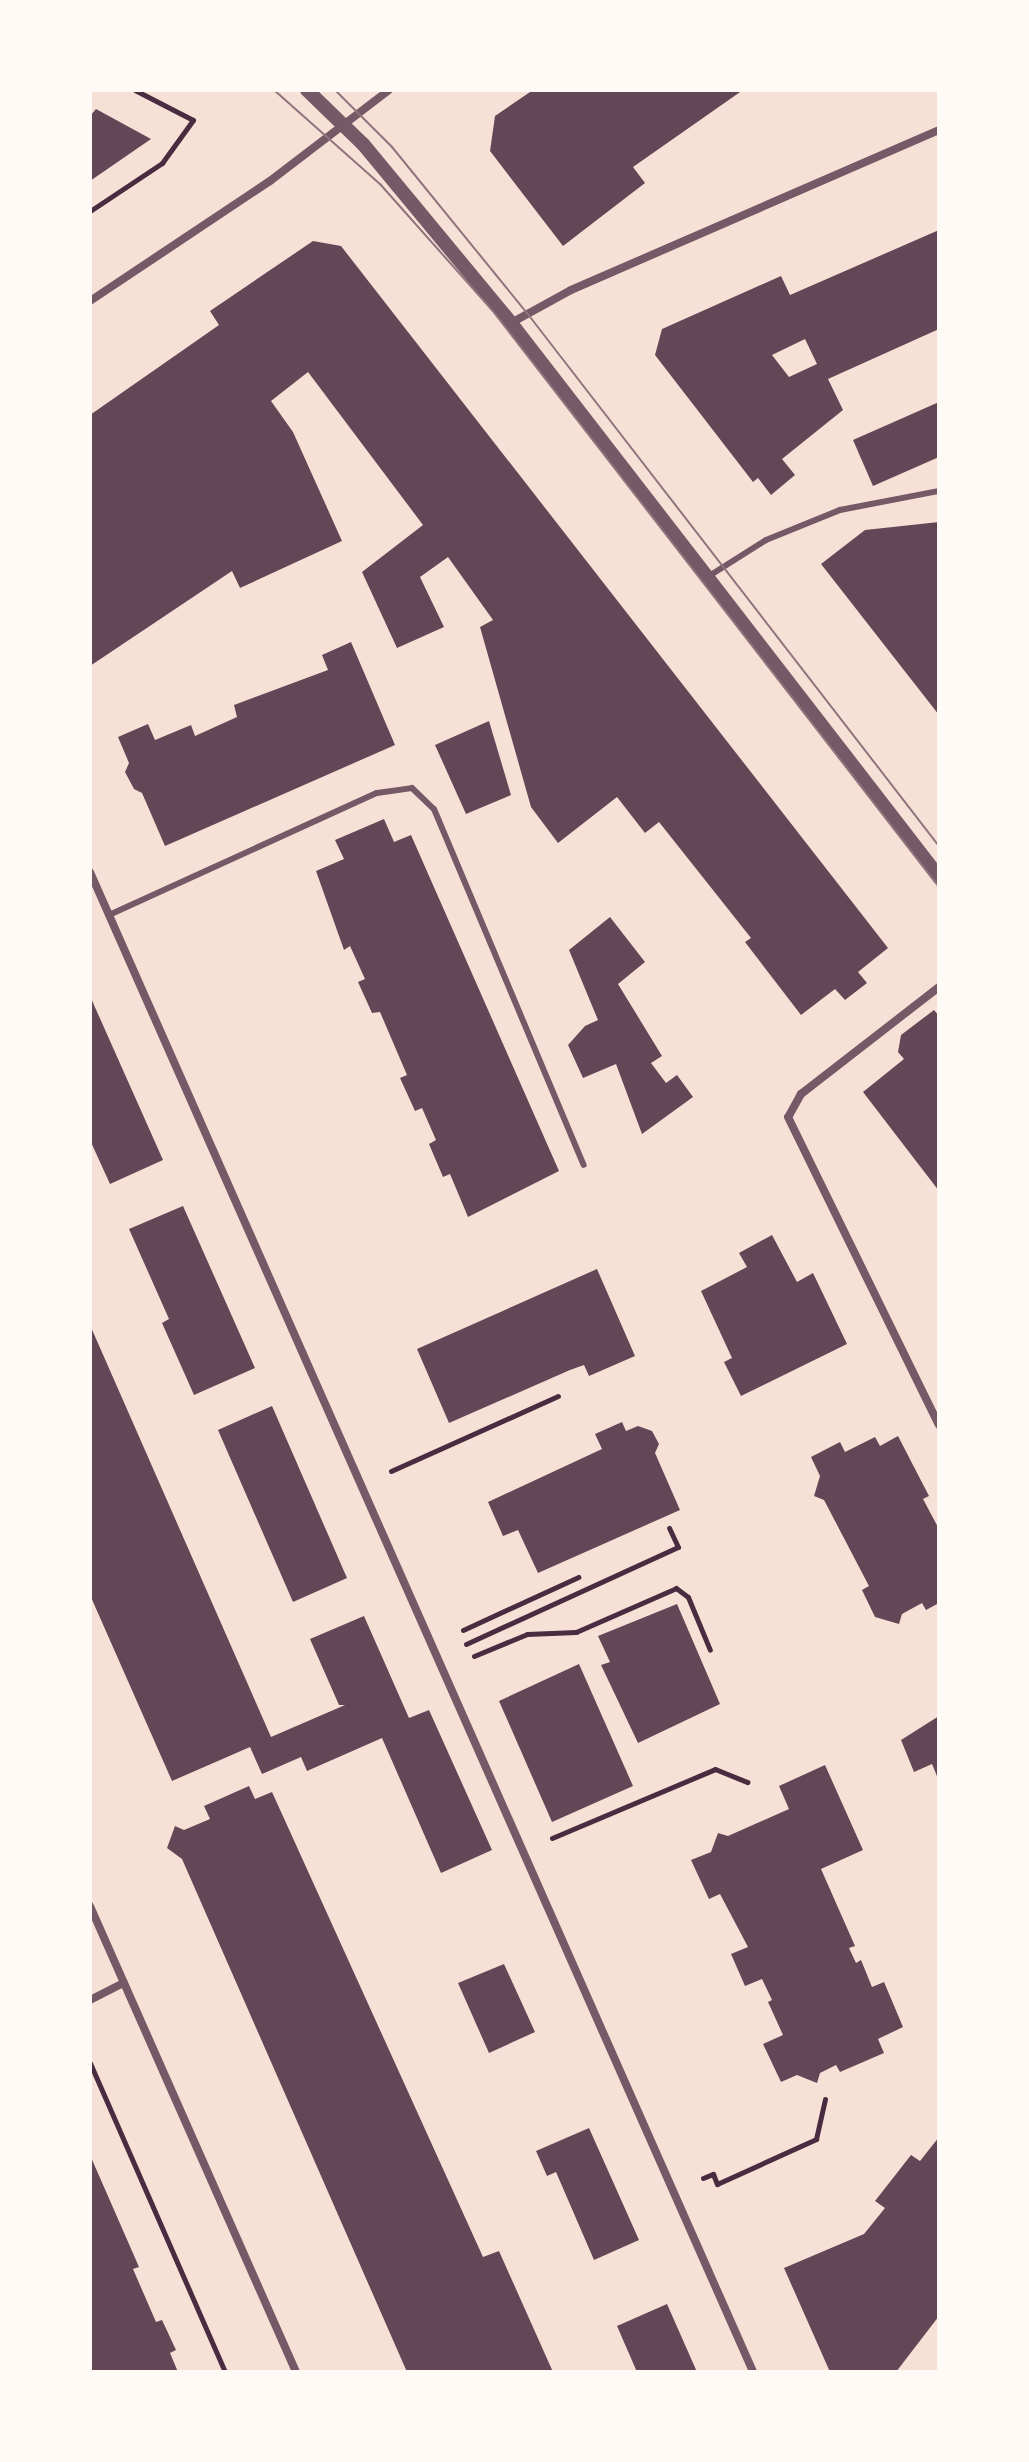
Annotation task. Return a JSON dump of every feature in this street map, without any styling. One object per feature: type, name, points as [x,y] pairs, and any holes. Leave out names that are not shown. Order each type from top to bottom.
[{"type":"street","points":[[307,90],[345,125],[511,323],[938,874]]},
{"type":"street","points":[[90,301],[270,181],[389,90]]},
{"type":"street","points":[[511,323],[571,290],[939,130]]},
{"type":"street","points":[[90,872],[753,2372]]},
{"type":"street","points":[[939,987],[801,1094],[788,1117],[939,1425]]},
{"type":"street","points":[[90,1906],[296,2372]]},
{"type":"street","points":[[90,2000],[124,1983]]},
{"type":"lane","points":[[708,576],[766,540],[840,510],[939,491]]},
{"type":"lane","points":[[109,915],[377,793],[412,788],[434,809],[584,1165]]},
{"type":"path","points":[[90,211],[162,163],[193,120],[135,90]]},
{"type":"path","points":[[387,1473],[558,1396]]},
{"type":"path","points":[[477,1638],[678,1547],[669,1528]]},
{"type":"path","points":[[472,1625],[578,1577]]},
{"type":"path","points":[[469,1658],[527,1634],[576,1632],[676,1588],[688,1597],[710,1650]]},
{"type":"path","points":[[563,1833],[715,1769],[747,1782]]},
{"type":"path","points":[[90,2063],[225,2372]]},
{"type":"path","points":[[713,2174],[717,2184],[816,2139],[825,2099]]},
{"type":"building","points":[[533,90],[743,90],[633,167],[645,183],[563,246],[490,151],[495,116]]},
{"type":"building","points":[[96,109],[151,139],[90,181],[90,116]]},
{"type":"building","points":[[939,230],[939,329],[828,379],[843,410],[782,459],[795,475],[771,495],[758,478],[753,482],[655,355],[662,329],[781,276],[790,295]],"holes":[[[805,339],[817,364],[789,377],[772,355]]]},
{"type":"building","points":[[313,241],[341,246],[888,948],[858,972],[867,983],[845,1000],[835,989],[801,1015],[745,942],[751,938],[659,822],[645,833],[617,797],[558,843],[531,807],[480,627],[493,620],[448,557],[420,577],[444,627],[397,648],[362,572],[423,525],[308,372],[271,401],[293,432],[342,541],[240,588],[232,571],[90,666],[90,415],[219,325],[210,311]]},
{"type":"building","points":[[939,402],[939,457],[873,486],[853,440]]},
{"type":"building","points":[[939,522],[939,715],[821,564],[865,530]]},
{"type":"building","points":[[351,642],[395,745],[165,846],[142,793],[134,789],[125,772],[129,763],[118,737],[148,724],[155,740],[191,725],[195,736],[237,717],[234,705],[328,670],[322,655]]},
{"type":"building","points":[[489,721],[511,795],[466,814],[435,745]]},
{"type":"building","points":[[384,819],[394,842],[411,835],[559,1171],[468,1217],[450,1174],[443,1177],[429,1144],[436,1140],[422,1108],[415,1111],[400,1078],[407,1075],[380,1012],[372,1013],[358,982],[365,979],[350,946],[344,950],[316,871],[344,859],[335,840]]},
{"type":"building","points":[[610,917],[645,962],[618,984],[662,1056],[651,1063],[666,1083],[677,1075],[693,1097],[642,1134],[616,1064],[583,1078],[568,1045],[585,1026],[598,1020],[569,950]]},
{"type":"building","points":[[90,996],[163,1160],[110,1184],[90,1140]]},
{"type":"building","points":[[934,1010],[939,1016],[939,1191],[863,1092],[904,1059],[898,1052],[901,1035]]},
{"type":"building","points":[[183,1206],[255,1368],[194,1395],[162,1323],[169,1319],[129,1229]]},
{"type":"building","points":[[772,1235],[797,1282],[813,1273],[847,1344],[741,1396],[724,1362],[732,1358],[701,1291],[747,1267],[739,1253]]},
{"type":"building","points":[[597,1269],[635,1356],[589,1376],[584,1365],[570,1370],[449,1423],[417,1349]]},
{"type":"building","points":[[90,1325],[271,1737],[345,1705],[339,1705],[310,1639],[364,1616],[409,1718],[429,1710],[492,1850],[441,1873],[382,1738],[307,1771],[301,1757],[262,1774],[250,1747],[172,1781],[90,1595]]},
{"type":"building","points":[[272,1406],[347,1578],[293,1602],[218,1430]]},
{"type":"building","points":[[622,1422],[626,1431],[638,1426],[652,1431],[659,1444],[655,1453],[680,1510],[538,1573],[518,1530],[503,1536],[488,1502],[602,1449],[595,1434]]},
{"type":"building","points":[[898,1436],[929,1496],[923,1499],[939,1529],[939,1603],[926,1610],[922,1603],[902,1614],[899,1624],[875,1617],[862,1590],[869,1586],[824,1500],[814,1496],[820,1476],[811,1457],[840,1442],[845,1452],[875,1437],[880,1446]]},
{"type":"building","points":[[677,1604],[720,1704],[638,1743],[601,1665],[610,1662],[598,1636]]},
{"type":"building","points":[[579,1664],[633,1786],[552,1822],[499,1701]]},
{"type":"building","points":[[939,1716],[939,1781],[932,1764],[914,1772],[901,1740]]},
{"type":"building","points":[[825,1765],[863,1850],[821,1869],[855,1946],[849,1948],[856,1963],[861,1960],[872,1987],[884,1982],[903,2027],[878,2039],[884,2053],[840,2072],[836,2065],[820,2073],[817,2083],[797,2075],[781,2082],[763,2044],[783,2035],[768,2002],[772,2000],[762,1979],[745,1986],[731,1954],[748,1947],[720,1894],[709,1899],[691,1860],[711,1852],[718,1833],[728,1836],[789,1809],[779,1786]]},
{"type":"building","points":[[249,1786],[255,1799],[272,1792],[483,2257],[499,2251],[553,2372],[407,2372],[182,1859],[167,1848],[175,1826],[184,1830],[210,1819],[204,1806]]},
{"type":"building","points":[[504,1964],[535,2032],[489,2053],[458,1983]]},
{"type":"building","points":[[589,2128],[639,2240],[594,2260],[556,2172],[547,2176],[536,2151]]},
{"type":"building","points":[[939,2137],[939,2316],[896,2372],[830,2372],[784,2268],[864,2234],[885,2208],[875,2201],[911,2155],[920,2161]]},
{"type":"building","points":[[90,2155],[139,2267],[133,2269],[156,2322],[162,2320],[176,2350],[170,2353],[178,2372],[90,2372]]},
{"type":"building","points":[[667,2304],[697,2372],[637,2372],[617,2326]]},
{"type":"tram line","points":[[274,90],[380,184],[492,310],[939,887]]},
{"type":"tram line","points":[[335,90],[392,147],[527,313],[939,846]]}]
